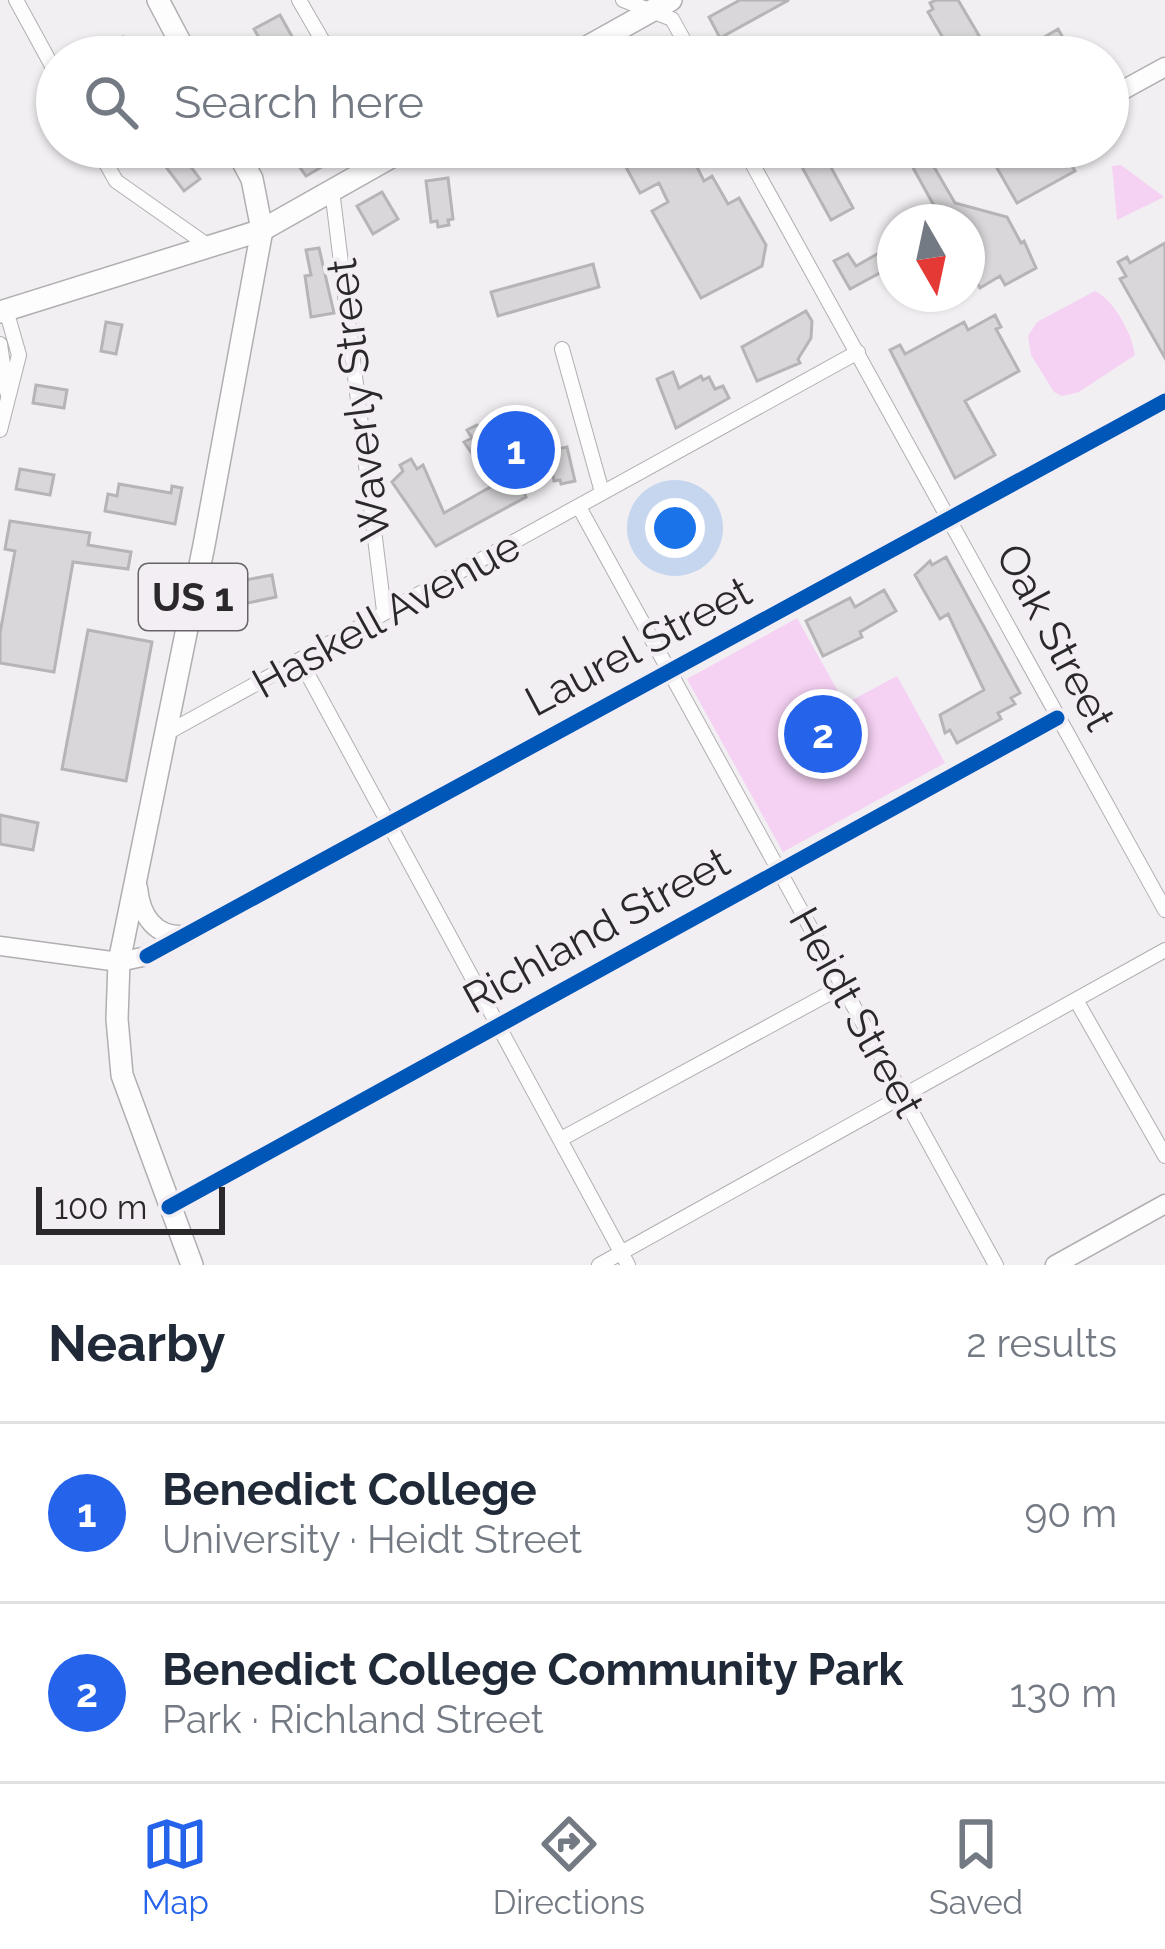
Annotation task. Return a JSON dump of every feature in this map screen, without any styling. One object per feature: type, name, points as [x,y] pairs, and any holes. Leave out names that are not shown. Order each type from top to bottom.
[{"type":"main road","points":[[158,0],[177,36]]},
{"type":"main road","points":[[607,36],[661,6]]},
{"type":"main road","name":"US 1","points":[[192,1265],[122,1075],[118,962],[262,230],[247,168]]},
{"type":"main road","points":[[3,310],[262,230],[366,168]]},
{"type":"street","points":[[16,0],[36,37]]},
{"type":"street","points":[[299,0],[320,36]]},
{"type":"street","points":[[622,0],[661,6],[681,36]]},
{"type":"street","points":[[1129,88],[1165,67]]},
{"type":"street","points":[[109,168],[116,181],[210,247]]},
{"type":"street","name":"Oak Street","points":[[755,168],[1165,910]]},
{"type":"street","name":"Waverly Street","points":[[332,190],[384,610]]},
{"type":"street","points":[[3,310],[19,355],[16,378],[7,392]]},
{"type":"street","points":[[0,344],[7,392],[0,430]]},
{"type":"street","points":[[562,349],[602,492]]},
{"type":"street","name":"Haskell Avenue","points":[[165,734],[857,352]]},
{"type":"street","name":"Laurel Street","points":[[0,946],[118,962],[147,956],[1165,401]]},
{"type":"street","name":"Heidt Street","points":[[579,507],[996,1265]]},
{"type":"street","points":[[302,662],[625,1259]]},
{"type":"street","name":"Richland Street","points":[[170,1207],[1058,718]]},
{"type":"street","points":[[137,872],[140,903],[148,921],[169,934],[187,934]]},
{"type":"street","points":[[599,1265],[625,1259],[904,1095],[1165,950]]},
{"type":"street","points":[[561,1139],[843,986]]},
{"type":"street","points":[[1076,1000],[1165,1156]]},
{"type":"street","points":[[1055,1265],[1165,1204]]},
{"type":"shaded area","points":[[1112,168],[1125,168],[1164,197],[1117,220]]},
{"type":"shaded area","points":[[1095,291],[1121,319],[1135,355],[1079,392],[1062,396],[1054,392],[1031,355],[1028,336],[1037,322]]},
{"type":"shaded area","points":[[797,618],[845,704],[897,676],[945,763],[783,852],[687,679]]},
{"type":"building","points":[[740,0],[789,0],[724,36],[719,36],[709,17]]},
{"type":"building","points":[[958,0],[979,36],[942,36],[928,12],[933,9],[930,3]]},
{"type":"building","points":[[280,15],[292,36],[258,36],[254,29]]},
{"type":"building","points":[[167,168],[192,168],[200,179],[184,191]]},
{"type":"building","points":[[626,168],[698,168],[704,181],[712,176],[728,204],[739,198],[766,245],[762,266],[701,298],[652,211],[668,202],[659,183],[640,193]]},
{"type":"building","points":[[803,168],[831,168],[853,208],[831,220]]},
{"type":"building","points":[[913,168],[935,168],[959,204],[933,204]]},
{"type":"building","points":[[997,168],[1073,168],[1075,171],[1017,203]]},
{"type":"building","points":[[448,178],[453,219],[438,227],[437,221],[431,222],[426,181]]},
{"type":"building","points":[[382,192],[398,219],[373,234],[357,206]]},
{"type":"building","points":[[985,211],[1007,217],[1036,268],[1005,285],[1000,276],[985,285]]},
{"type":"building","points":[[1165,243],[1165,358],[1120,279],[1126,276],[1118,262],[1127,257],[1130,263]]},
{"type":"building","points":[[319,248],[334,313],[311,317],[306,250]]},
{"type":"building","points":[[848,254],[856,266],[877,254],[877,274],[850,289],[834,261]]},
{"type":"building","points":[[593,264],[599,287],[498,316],[491,292]]},
{"type":"building","points":[[806,311],[812,321],[811,338],[800,363],[757,381],[742,347]]},
{"type":"building","points":[[995,315],[1001,327],[996,329],[1019,371],[965,401],[995,455],[955,478],[890,350],[900,345],[905,354],[964,322],[968,330]]},
{"type":"building","points":[[106,322],[122,325],[116,354],[101,351]]},
{"type":"building","points":[[673,372],[679,388],[701,376],[703,380],[709,377],[715,389],[723,386],[729,398],[676,428],[657,379]]},
{"type":"building","points":[[36,385],[67,390],[64,408],[33,403]]},
{"type":"building","points":[[477,425],[488,430],[494,426],[526,497],[436,546],[392,482],[403,471],[400,465],[411,459],[417,469],[423,465],[444,513],[494,485],[464,442],[472,438],[467,430]]},
{"type":"building","points":[[567,447],[575,481],[561,484],[554,481],[548,451]]},
{"type":"building","points":[[20,469],[54,475],[50,495],[16,489]]},
{"type":"building","points":[[119,484],[171,493],[172,486],[182,488],[175,524],[105,511],[108,494],[117,496]]},
{"type":"building","points":[[10,521],[90,533],[88,545],[131,552],[128,569],[73,562],[54,672],[0,663],[0,633],[15,551],[5,549]]},
{"type":"building","points":[[946,557],[1020,693],[1011,698],[1015,704],[998,713],[1001,719],[957,743],[950,730],[945,733],[940,715],[984,690],[948,614],[940,619],[915,575],[930,561],[932,565]]},
{"type":"building","points":[[272,575],[276,597],[224,608],[219,585]]},
{"type":"building","points":[[884,590],[896,611],[860,632],[862,637],[823,656],[806,621],[850,598],[855,607]]},
{"type":"building","points":[[88,630],[152,642],[126,781],[62,769]]},
{"type":"building","points":[[0,815],[38,823],[33,850],[0,844]]},
{"type":"cycle path","points":[[147,956],[1165,401]]},
{"type":"cycle path","points":[[169,1207],[1057,718]]},
{"type":"place","name":"Benedict College","points":[[516,450]]},
{"type":"place","name":"Benedict College Community Park","points":[[823,734]]}]
